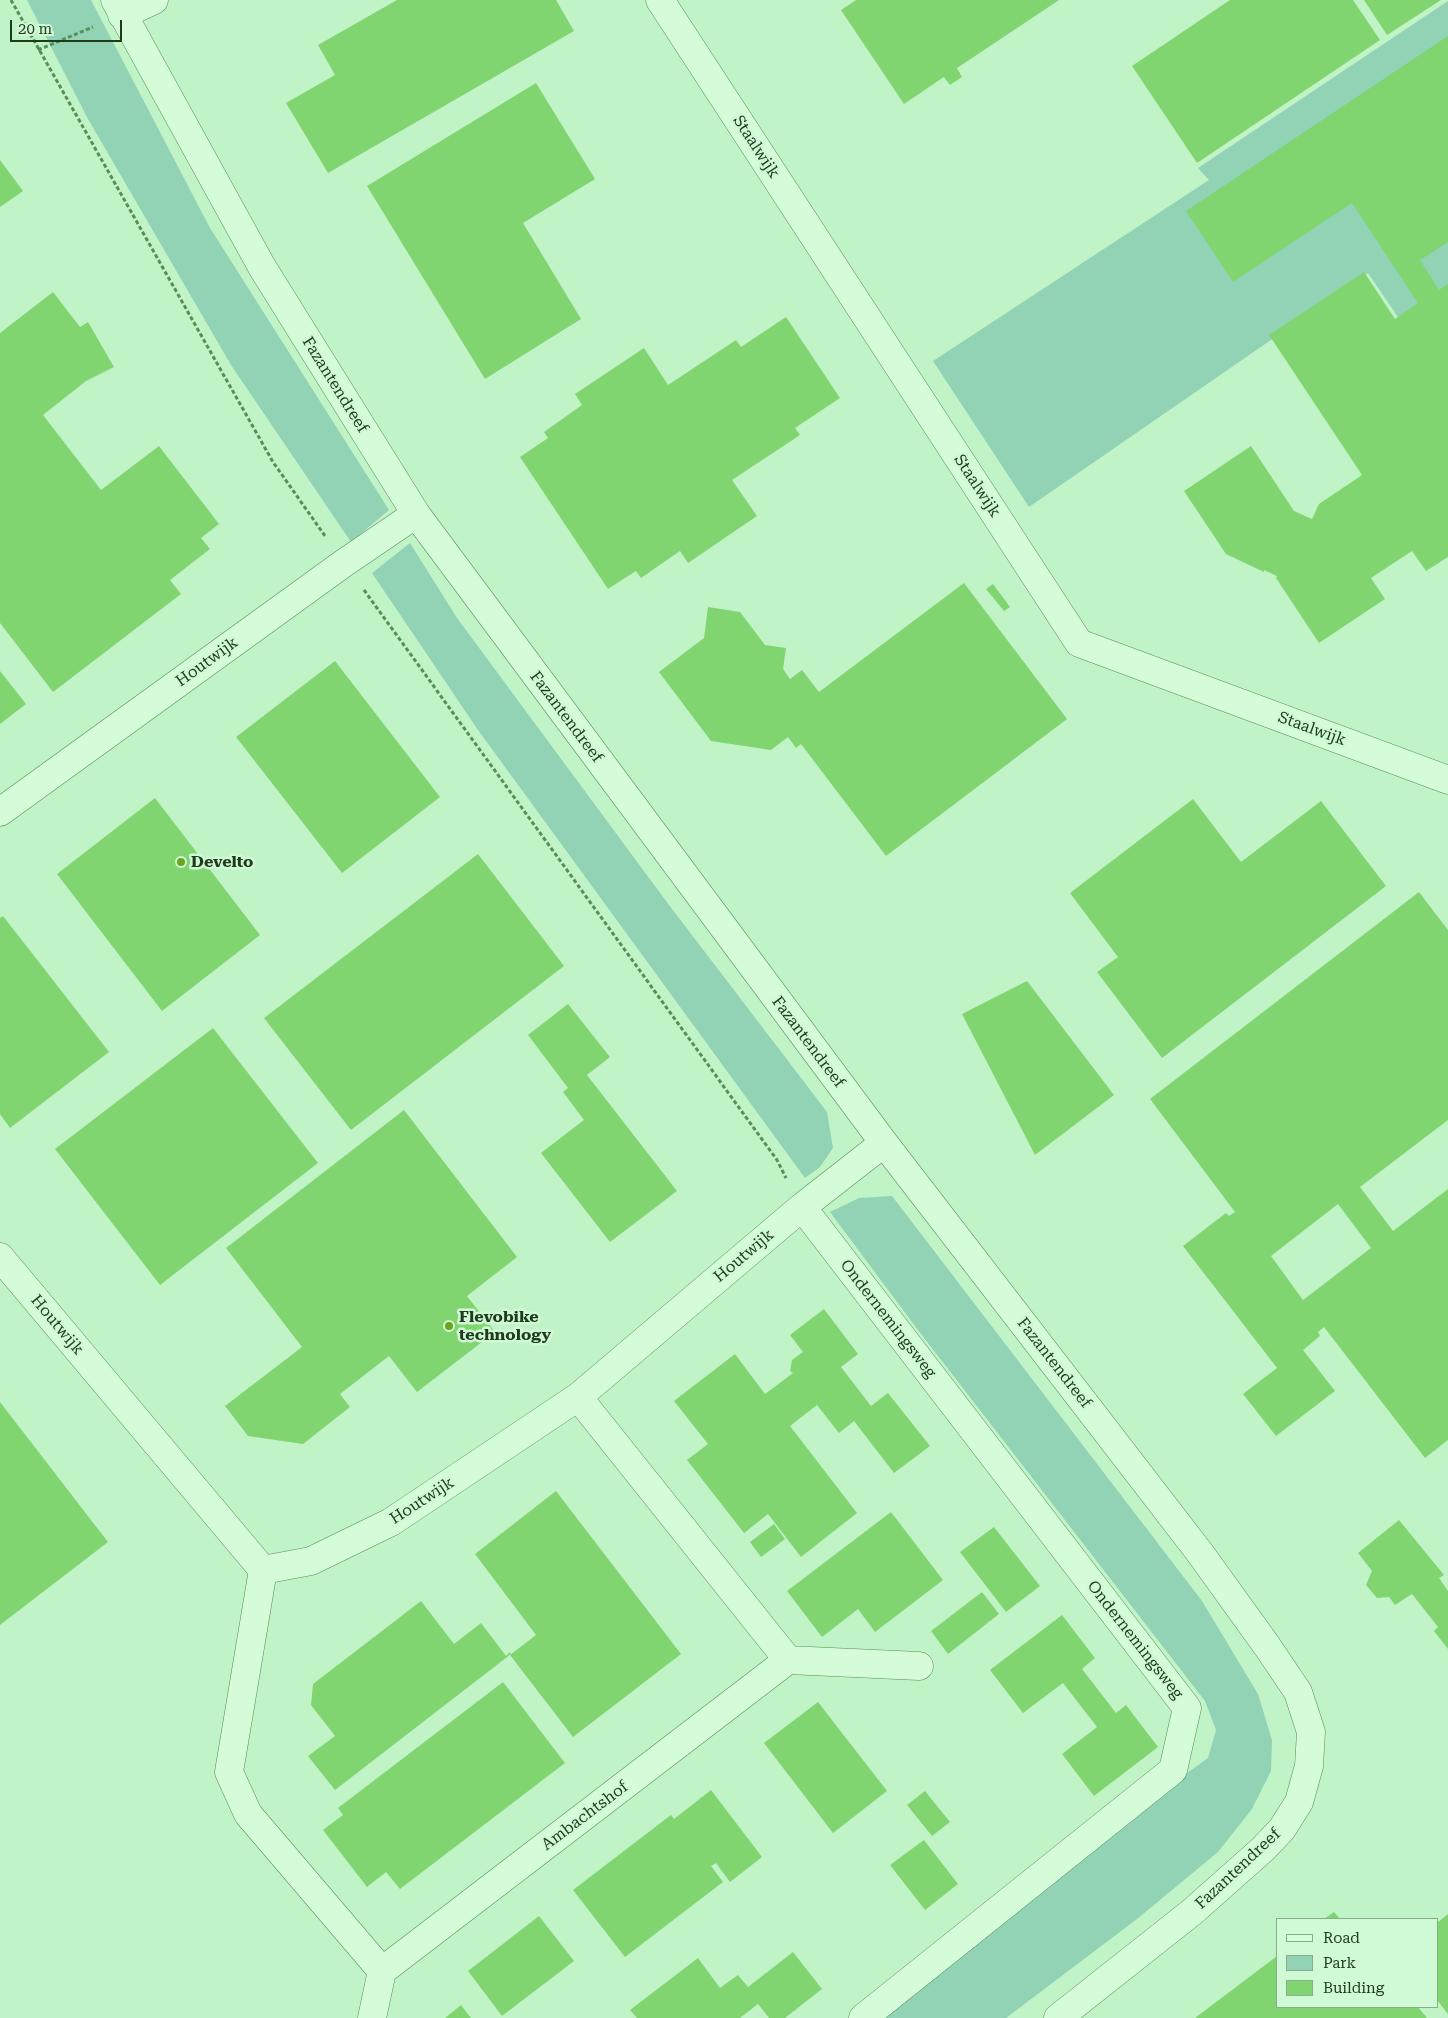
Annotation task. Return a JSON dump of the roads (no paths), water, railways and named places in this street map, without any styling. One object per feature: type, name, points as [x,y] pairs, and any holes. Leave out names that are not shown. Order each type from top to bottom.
[{"type":"street","points":[[119,7],[154,0]]},
{"type":"street","name":"Staalwijk","points":[[660,0],[1080,642],[1448,780]]},
{"type":"street","name":"Fazantendreef","points":[[119,7],[262,267],[416,514],[884,1143],[1170,1514],[1262,1638],[1298,1692],[1312,1732],[1309,1766],[1299,1802],[1282,1829],[1263,1849],[1192,1912],[1064,2016]]},
{"type":"street","name":"Houtwijk","points":[[0,812],[344,563],[416,514]]},
{"type":"street","name":"Houtwijk","points":[[0,1257],[264,1570],[311,1561],[391,1522],[578,1397],[802,1207],[884,1143]]},
{"type":"street","name":"Ondernemingsweg","points":[[802,1207],[1187,1708],[1173,1770],[863,2018]]},
{"type":"street","points":[[578,1397],[788,1660],[919,1666]]},
{"type":"street","points":[[264,1570],[229,1772],[248,1814],[382,1971],[372,2018]]},
{"type":"street","name":"Ambachtshof","points":[[382,1971],[788,1660]]},
{"type":"place","name":"Develto","points":[[181,862]]},
{"type":"place","name":"Flevobike technology","points":[[449,1326]]}]
